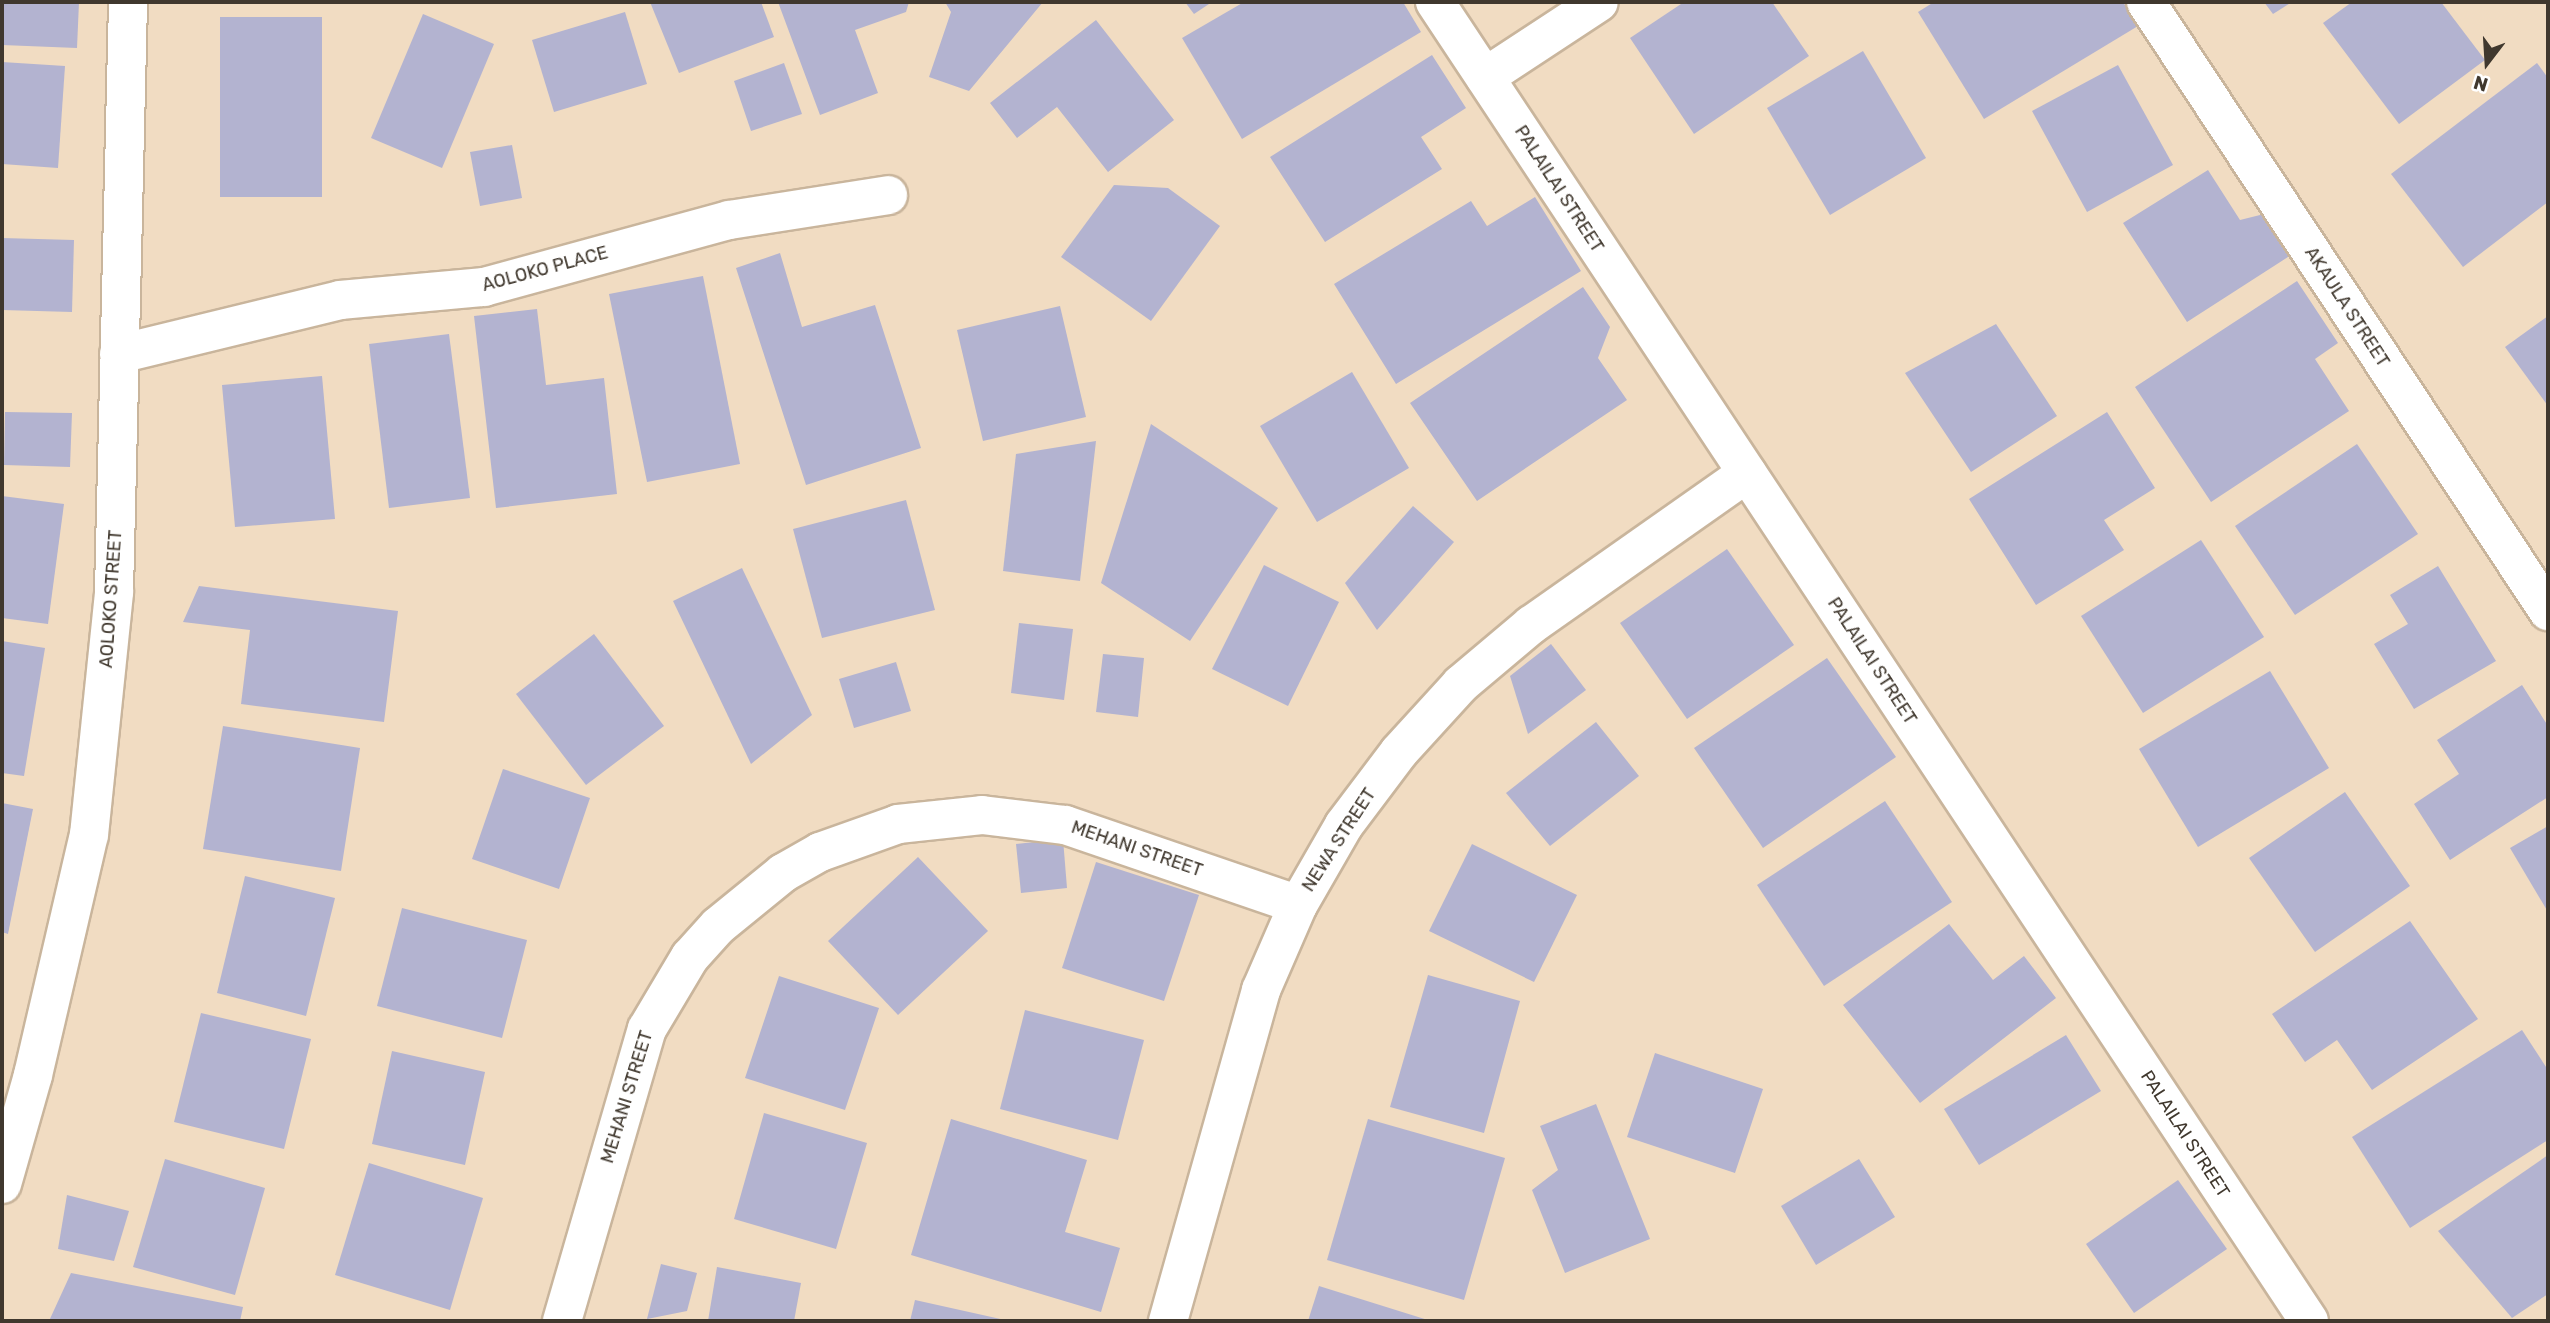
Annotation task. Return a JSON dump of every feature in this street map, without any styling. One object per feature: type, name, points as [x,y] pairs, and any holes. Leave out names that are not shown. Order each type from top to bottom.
[{"type":"street","name":"AOLOKO STREET","points":[[2,1184],[33,1075],[89,835],[114,592],[128,2]]},
{"type":"street","name":"PALAILAI STREET","points":[[1435,2],[2309,1321]]},
{"type":"street","points":[[1485,77],[1599,2]]},
{"type":"street","name":"AKAULA STREET","points":[[2146,2],[2545,599]]},
{"type":"street","name":"AOLOKO PLACE","points":[[119,354],[340,300],[484,287],[729,220],[888,195]]},
{"type":"street","name":"NEWA STREET","points":[[1168,1321],[1261,990],[1298,905],[1344,825],[1399,752],[1461,684],[1531,625],[1747,473]]},
{"type":"street","name":"MEHANI STREET","points":[[562,1321],[647,1029],[690,957],[718,926],[792,867],[858,836],[898,824],[982,815],[1024,818],[1106,837],[1298,905]]},
{"type":"building","points":[[2,2],[79,2],[77,48],[2,45]]},
{"type":"building","points":[[650,2],[761,2],[774,37],[679,73]]},
{"type":"building","points":[[778,2],[909,2],[906,12],[855,30],[878,93],[820,115]]},
{"type":"building","points":[[945,2],[1043,2],[969,91],[929,77],[951,12]]},
{"type":"building","points":[[1185,2],[1212,2],[1194,14]]},
{"type":"building","points":[[1244,2],[1403,2],[1421,32],[1242,139],[1182,38]]},
{"type":"building","points":[[1684,2],[1772,2],[1809,56],[1694,134],[1630,38]]},
{"type":"building","points":[[1934,2],[2123,2],[2138,26],[1984,119],[1918,12]]},
{"type":"building","points":[[2264,2],[2292,2],[2273,14]]},
{"type":"building","points":[[2352,2],[2441,2],[2485,60],[2399,124],[2323,23]]},
{"type":"building","points":[[625,12],[647,84],[554,112],[532,40]]},
{"type":"building","points":[[423,14],[494,44],[442,168],[371,138]]},
{"type":"building","points":[[220,17],[322,17],[322,197],[220,197]]},
{"type":"building","points":[[1096,20],[1174,120],[1108,172],[1057,107],[1017,138],[990,103]]},
{"type":"building","points":[[1863,51],[1926,158],[1830,215],[1767,108]]},
{"type":"building","points":[[1432,55],[1466,108],[1421,137],[1442,169],[1325,242],[1270,157]]},
{"type":"building","points":[[2,62],[65,66],[58,168],[2,164]]},
{"type":"building","points":[[784,63],[802,114],[751,131],[734,81]]},
{"type":"building","points":[[2537,63],[2548,78],[2548,202],[2463,267],[2391,174]]},
{"type":"building","points":[[2118,65],[2173,165],[2087,212],[2032,111]]},
{"type":"building","points":[[512,145],[522,198],[480,206],[470,152]]},
{"type":"building","points":[[2208,170],[2240,220],[2264,214],[2291,255],[2187,322],[2123,223]]},
{"type":"building","points":[[1114,185],[1168,188],[1220,226],[1151,321],[1061,257]]},
{"type":"building","points":[[1535,197],[1581,271],[1396,384],[1334,284],[1471,201],[1487,226]]},
{"type":"building","points":[[2,238],[74,240],[72,312],[2,310]]},
{"type":"building","points":[[780,253],[802,327],[875,305],[921,448],[806,485],[736,268]]},
{"type":"building","points":[[703,276],[740,464],[647,482],[609,294]]},
{"type":"building","points":[[2297,281],[2338,343],[2315,359],[2349,411],[2211,502],[2135,387]]},
{"type":"building","points":[[1583,287],[1610,327],[1598,358],[1627,400],[1477,501],[1410,403]]},
{"type":"building","points":[[1060,306],[1086,417],[983,441],[957,330]]},
{"type":"building","points":[[537,309],[546,385],[604,378],[617,494],[496,508],[474,316]]},
{"type":"building","points":[[2548,316],[2548,406],[2505,347]]},
{"type":"building","points":[[1996,324],[2057,416],[1971,472],[1905,373]]},
{"type":"building","points":[[449,334],[470,498],[389,508],[369,344]]},
{"type":"building","points":[[1352,372],[1409,468],[1317,522],[1260,426]]},
{"type":"building","points":[[322,376],[335,519],[235,527],[222,385]]},
{"type":"building","points":[[5,412],[72,413],[70,467],[4,465]]},
{"type":"building","points":[[2107,412],[2155,488],[2104,520],[2124,550],[2036,605],[1969,499]]},
{"type":"building","points":[[1151,424],[1278,508],[1190,641],[1101,583]]},
{"type":"building","points":[[1096,441],[1080,581],[1003,571],[1016,454]]},
{"type":"building","points":[[2357,444],[2418,534],[2295,615],[2235,526]]},
{"type":"building","points":[[2,496],[64,504],[48,624],[2,618]]},
{"type":"building","points":[[906,500],[935,610],[822,638],[793,529]]},
{"type":"building","points":[[1413,506],[1454,542],[1377,630],[1345,583]]},
{"type":"building","points":[[2201,540],[2264,637],[2143,713],[2081,616]]},
{"type":"building","points":[[1727,549],[1794,645],[1687,719],[1620,623]]},
{"type":"building","points":[[1264,565],[1339,602],[1288,706],[1212,669]]},
{"type":"building","points":[[2438,566],[2496,661],[2414,709],[2374,644],[2408,624],[2390,595]]},
{"type":"building","points":[[742,568],[812,715],[751,764],[673,601]]},
{"type":"building","points":[[199,586],[398,611],[384,722],[241,704],[250,630],[183,622]]},
{"type":"building","points":[[1019,623],[1073,629],[1064,700],[1011,693]]},
{"type":"building","points":[[594,634],[664,726],[586,785],[516,694]]},
{"type":"building","points":[[2,641],[45,648],[24,776],[2,773]]},
{"type":"building","points":[[1551,644],[1586,690],[1528,734],[1510,676]]},
{"type":"building","points":[[1103,654],[1144,658],[1138,717],[1096,712]]},
{"type":"building","points":[[1827,658],[1896,757],[1763,848],[1694,748]]},
{"type":"building","points":[[896,662],[911,711],[854,728],[839,679]]},
{"type":"building","points":[[2270,671],[2329,768],[2198,847],[2139,749]]},
{"type":"building","points":[[2522,685],[2548,726],[2548,797],[2450,860],[2414,804],[2459,774],[2437,740]]},
{"type":"building","points":[[1596,722],[1639,776],[1550,846],[1506,793]]},
{"type":"building","points":[[223,726],[360,748],[341,871],[203,849]]},
{"type":"building","points":[[503,769],[590,798],[559,889],[472,859]]},
{"type":"building","points":[[2345,792],[2410,886],[2315,952],[2249,858]]},
{"type":"building","points":[[1885,801],[1952,902],[1824,986],[1757,885]]},
{"type":"building","points":[[2,803],[33,809],[8,934],[2,932]]},
{"type":"building","points":[[2548,826],[2548,912],[2510,848]]},
{"type":"building","points":[[1063,839],[1067,888],[1021,893],[1016,844]]},
{"type":"building","points":[[1472,844],[1577,895],[1534,982],[1429,931]]},
{"type":"building","points":[[918,857],[988,931],[898,1015],[828,941]]},
{"type":"building","points":[[1096,862],[1199,895],[1164,1001],[1062,968]]},
{"type":"building","points":[[245,876],[335,898],[306,1016],[217,993]]},
{"type":"building","points":[[402,908],[527,940],[502,1038],[377,1006]]},
{"type":"building","points":[[2410,921],[2478,1019],[2372,1090],[2337,1040],[2305,1062],[2272,1014]]},
{"type":"building","points":[[1949,924],[1993,980],[2024,956],[2056,998],[1920,1103],[1843,1005]]},
{"type":"building","points":[[1428,975],[1520,1001],[1484,1133],[1390,1107]]},
{"type":"building","points":[[779,976],[879,1008],[845,1110],[745,1078]]},
{"type":"building","points":[[1025,1010],[1144,1040],[1118,1140],[1000,1109]]},
{"type":"building","points":[[201,1013],[311,1039],[284,1149],[174,1122]]},
{"type":"building","points":[[2522,1030],[2548,1070],[2548,1140],[2410,1228],[2352,1137]]},
{"type":"building","points":[[2066,1035],[2101,1091],[1979,1165],[1944,1109]]},
{"type":"building","points":[[392,1051],[485,1072],[465,1165],[372,1144]]},
{"type":"building","points":[[1655,1053],[1763,1089],[1735,1173],[1627,1137]]},
{"type":"building","points":[[1596,1104],[1650,1239],[1565,1273],[1532,1190],[1558,1170],[1540,1126]]},
{"type":"building","points":[[764,1113],[867,1143],[836,1249],[734,1219]]},
{"type":"building","points":[[951,1119],[1087,1160],[1065,1232],[1120,1248],[1101,1312],[911,1255]]},
{"type":"building","points":[[1368,1119],[1505,1158],[1464,1300],[1327,1260]]},
{"type":"building","points":[[2548,1155],[2548,1294],[2512,1318],[2438,1231]]},
{"type":"building","points":[[165,1159],[265,1188],[235,1295],[133,1267]]},
{"type":"building","points":[[1859,1159],[1895,1217],[1816,1265],[1781,1206]]},
{"type":"building","points":[[369,1163],[483,1198],[450,1310],[335,1275]]},
{"type":"building","points":[[2178,1180],[2227,1249],[2134,1313],[2086,1244]]},
{"type":"building","points":[[67,1195],[129,1211],[114,1261],[58,1249]]},
{"type":"building","points":[[661,1264],[697,1273],[687,1311],[647,1319]]},
{"type":"building","points":[[717,1267],[801,1283],[794,1321],[708,1321]]},
{"type":"building","points":[[71,1273],[243,1307],[240,1321],[49,1321]]},
{"type":"building","points":[[1319,1286],[1431,1321],[1308,1321]]},
{"type":"building","points":[[915,1300],[1005,1320],[1005,1321],[910,1321]]}]
